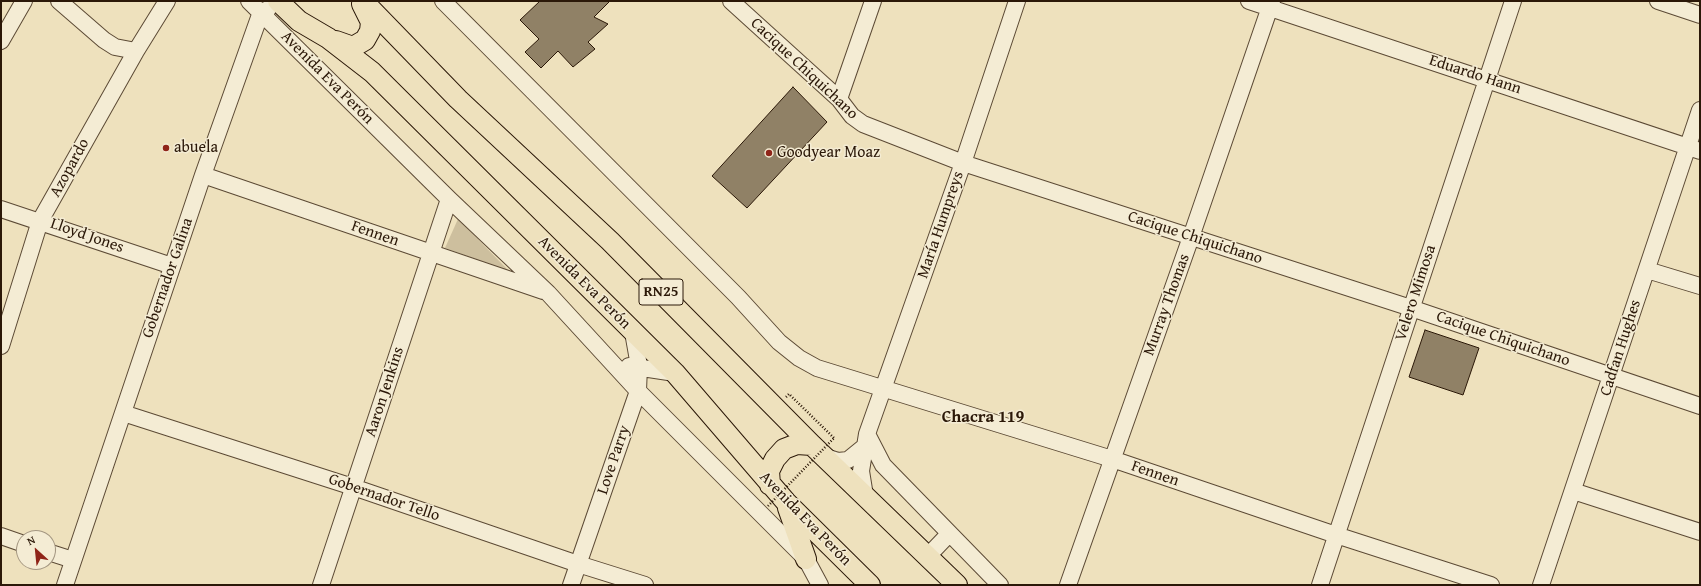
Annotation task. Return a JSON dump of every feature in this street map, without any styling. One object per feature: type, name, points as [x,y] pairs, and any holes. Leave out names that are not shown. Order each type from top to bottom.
[{"type":"main road","name":"Avenida Eva Perón","points":[[278,1],[299,21],[328,38],[372,72],[675,373],[770,485],[777,504],[870,585]]},
{"type":"main road","points":[[328,38],[352,47],[365,40],[370,31],[371,22],[361,1]]},
{"type":"main road","name":"RN25","points":[[361,1],[458,99],[610,241],[819,451],[956,585]]},
{"type":"main road","points":[[770,485],[770,471],[775,459],[784,449],[797,444],[819,451]]},
{"type":"main road","points":[[777,504],[806,559]]},
{"type":"street","points":[[1,40],[24,1]]},
{"type":"street","points":[[59,1],[104,40],[115,47],[136,51]]},
{"type":"street","name":"Azopardo","points":[[1,346],[40,220],[136,51],[167,1]]},
{"type":"street","name":"Avenida Eva Perón","points":[[249,1],[449,199],[548,292],[616,365],[638,391],[806,559],[820,585]]},
{"type":"street","name":"Fennen","points":[[443,1],[705,264],[778,342],[799,358],[817,368],[883,390],[1112,459],[1336,535],[1490,585]]},
{"type":"street","points":[[839,100],[873,1]]},
{"type":"street","name":"María Humpreys","points":[[865,496],[861,471],[866,441],[1017,1]]},
{"type":"street","name":"Eduardo Hann","points":[[1250,1],[1270,4],[1694,149]]},
{"type":"street","name":"Velero Mimosa","points":[[1320,585],[1513,1]]},
{"type":"street","points":[[1658,1],[1700,15]]},
{"type":"street","name":"Cacique Chiquichano","points":[[735,3],[839,100],[852,116],[862,124],[963,162],[1411,308],[1700,406]]},
{"type":"street","name":"Murray Thomas","points":[[1068,585],[1191,237],[1270,4]]},
{"type":"street","points":[[261,12],[269,8],[281,11],[299,21]]},
{"type":"street","name":"Gobernador Galina","points":[[65,585],[203,175],[261,12]]},
{"type":"street","name":"Cadfan Hughes","points":[[1541,585],[1647,270],[1694,149],[1700,110]]},
{"type":"street","name":"Fennen","points":[[203,175],[548,292]]},
{"type":"street","name":"Aaron Jenkins","points":[[320,585],[449,199]]},
{"type":"street","name":"Lloyd Jones","points":[[1,209],[40,220],[172,266]]},
{"type":"street","points":[[1647,270],[1700,286]]},
{"type":"street","name":"Love Parry","points":[[571,585],[638,391],[639,366],[633,332]]},
{"type":"street","points":[[616,365],[639,366],[675,373]]},
{"type":"street","name":"Gobernador Tello","points":[[123,413],[353,487],[578,564],[645,585]]},
{"type":"street","points":[[819,451],[838,461],[848,460],[866,441],[884,465],[949,534],[1000,585]]},
{"type":"street","points":[[1573,491],[1700,532]]},
{"type":"street","points":[[927,557],[949,534]]},
{"type":"street","points":[[1,536],[16,541]]},
{"type":"street","points":[[56,555],[73,560]]},
{"type":"path","points":[[777,504],[834,438]]},
{"type":"shaded area","points":[[458,219],[509,271],[445,248]]},
{"type":"building","points":[[540,1],[610,1],[594,17],[608,24],[588,42],[595,49],[573,67],[558,51],[541,68],[525,52],[539,39],[520,20]]},
{"type":"building","points":[[793,87],[827,122],[747,208],[712,176]]},
{"type":"building","points":[[1425,330],[1479,348],[1463,395],[1409,377]]},
{"type":"place","name":"abuela","points":[[166,148]]},
{"type":"place","name":"Goodyear Moaz","points":[[769,153]]},
{"type":"district","name":"Chacra 119","points":[[983,418]]}]
